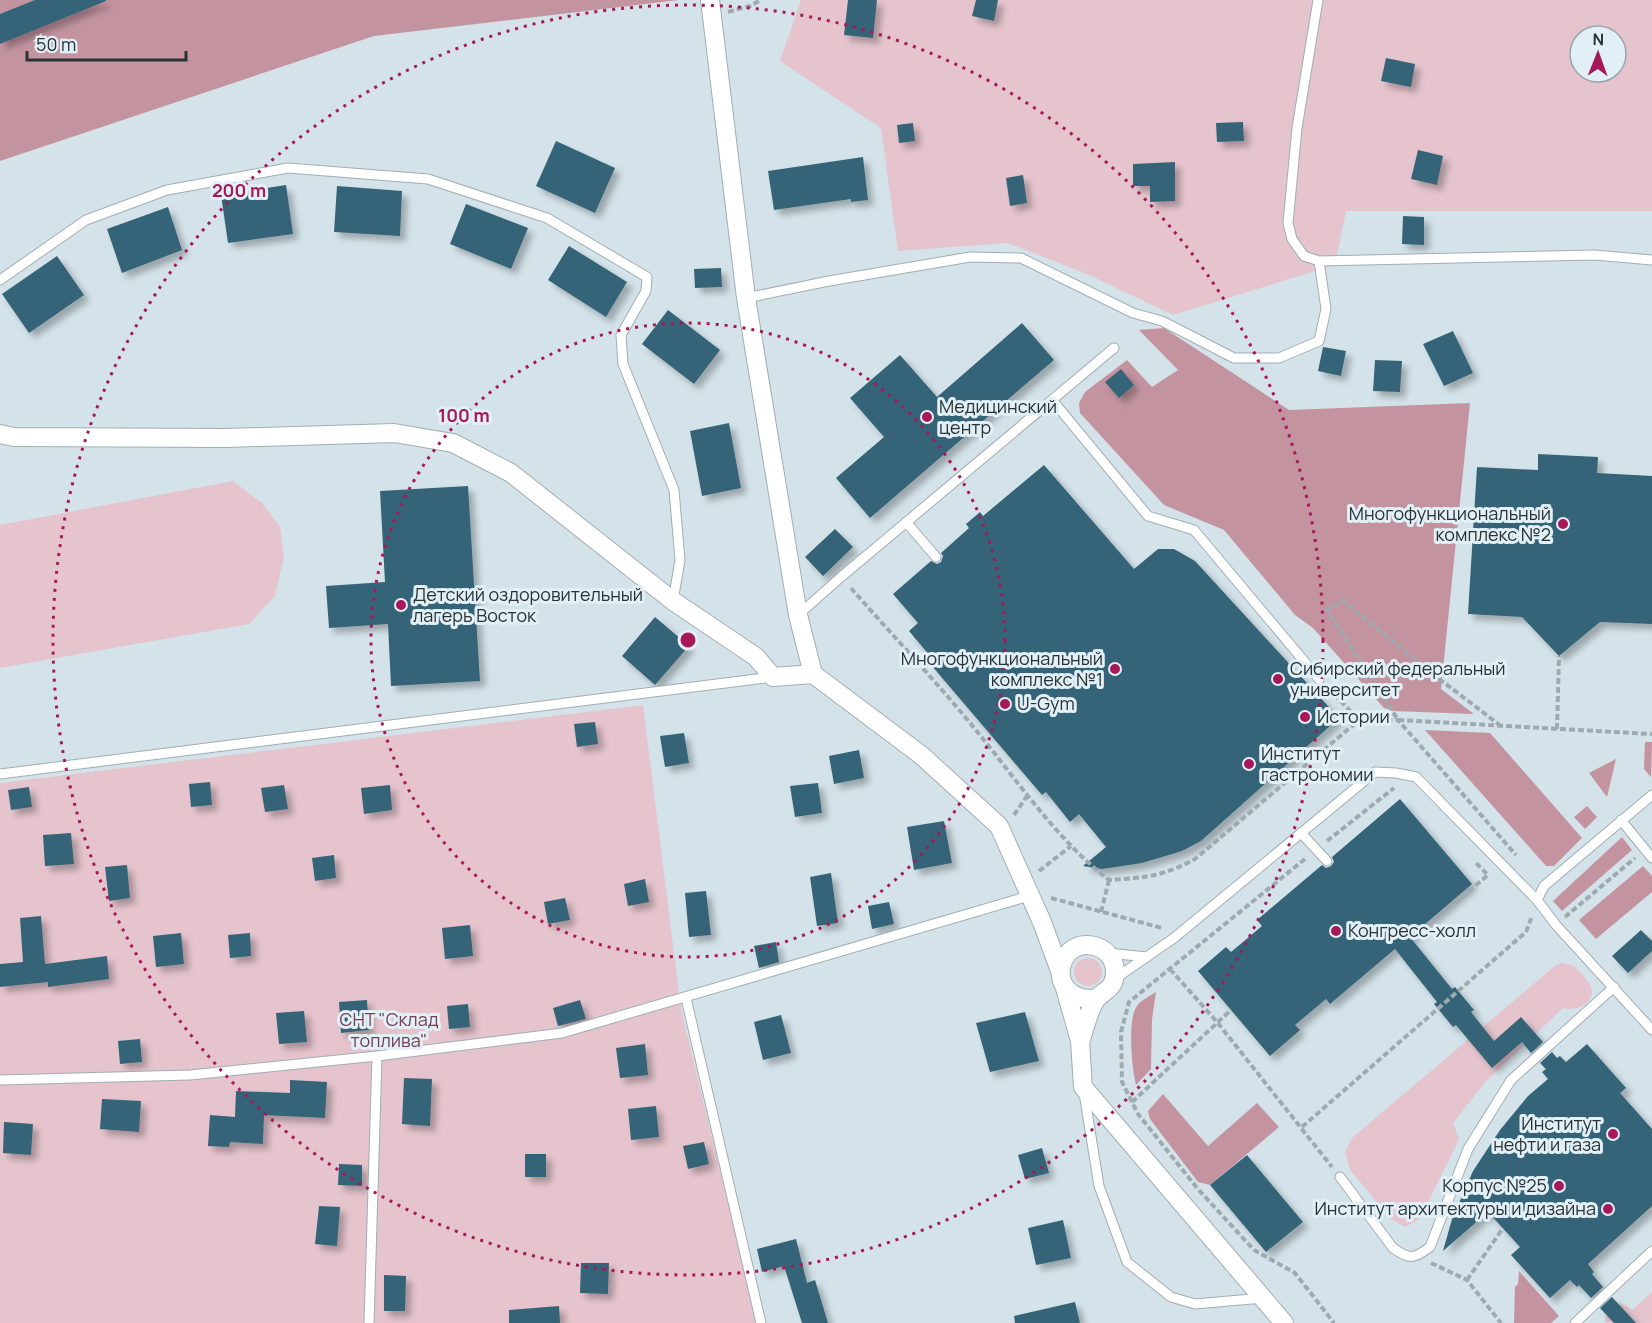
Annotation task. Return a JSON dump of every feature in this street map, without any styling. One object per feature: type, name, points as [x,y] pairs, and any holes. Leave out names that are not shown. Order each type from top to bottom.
[{"type":"street","points":[[711,8],[746,298],[798,615],[813,674],[921,755],[999,826],[1042,922],[1063,979],[1080,1041],[1083,1088],[1284,1323]]},
{"type":"street","points":[[0,434],[14,437],[225,438],[394,433],[453,442],[511,472],[673,601],[756,657],[773,677],[813,674]]},
{"type":"street","points":[[1042,922],[1082,945],[1100,947],[1113,961],[1114,979],[1110,988],[1096,998],[1080,1041]]},
{"type":"street","points":[[1082,945],[1066,955],[1063,979],[1079,998],[1096,998]]},
{"type":"lane","points":[[1318,0],[1298,128],[1288,223],[1292,239],[1304,255],[1319,261],[1595,255],[1652,260]]},
{"type":"lane","points":[[0,280],[86,220],[167,190],[288,168],[428,179],[546,218],[647,277],[646,291],[621,335],[623,364],[674,490],[680,560],[673,601]]},
{"type":"lane","points":[[746,298],[970,257],[1021,258],[1133,313],[1162,321],[1234,358],[1279,358],[1319,341],[1326,309],[1319,261]]},
{"type":"lane","points":[[798,615],[1114,348]]},
{"type":"lane","points":[[1053,401],[1148,516],[1194,530],[1319,679]]},
{"type":"lane","points":[[906,522],[936,557]]},
{"type":"lane","points":[[0,774],[773,677]]},
{"type":"lane","points":[[1114,979],[1174,938],[1375,772],[1396,773],[1416,777],[1537,900],[1556,925],[1652,1030]]},
{"type":"lane","points":[[1537,900],[1544,886],[1652,795]]},
{"type":"lane","points":[[1621,820],[1652,858]]},
{"type":"lane","points":[[1301,833],[1328,861]]},
{"type":"lane","points":[[0,1080],[190,1075],[562,1034],[1029,896]]},
{"type":"lane","points":[[1108,953],[1147,957]]},
{"type":"lane","points":[[1340,1177],[1393,1248],[1405,1256],[1417,1256],[1430,1247],[1468,1149],[1511,1080],[1614,987]]},
{"type":"lane","points":[[686,998],[761,1323]]},
{"type":"lane","points":[[369,1323],[377,1056]]},
{"type":"lane","points":[[1083,1088],[1099,1186],[1127,1262],[1171,1297],[1195,1304],[1264,1298]]},
{"type":"lane","points":[[1575,1323],[1652,1251]]},
{"type":"path","points":[[711,8],[750,6],[761,0]]},
{"type":"path","points":[[841,577],[975,729],[1027,796],[1071,846],[1109,880],[1138,878],[1173,871],[1195,859],[1359,720],[1339,718]]},
{"type":"path","points":[[1501,726],[1343,601],[1327,610],[1398,720],[1501,726],[1652,734]]},
{"type":"path","points":[[1557,729],[1559,656]]},
{"type":"path","points":[[975,729],[981,724]]},
{"type":"path","points":[[1334,1323],[1294,1273],[1254,1250],[1138,1114],[1122,1083],[1121,1032],[1130,1002],[1402,782]]},
{"type":"path","points":[[1015,824],[1014,814],[1027,796]]},
{"type":"path","points":[[1039,871],[1071,846]]},
{"type":"path","points":[[1302,1127],[1527,932],[1556,925],[1645,850]]},
{"type":"path","points":[[1455,903],[1488,875],[1472,858]]},
{"type":"path","points":[[1034,862],[1043,880]]},
{"type":"path","points":[[1101,912],[1109,880]]},
{"type":"path","points":[[1047,889],[1051,897],[1164,928],[1187,955]]},
{"type":"path","points":[[1527,932],[1537,900]]},
{"type":"path","points":[[1170,969],[1218,1022],[1340,1177]]},
{"type":"path","points":[[1132,1102],[1231,1010]]},
{"type":"path","points":[[1467,1280],[1503,1228]]},
{"type":"path","points":[[1417,1256],[1467,1280],[1501,1323]]},
{"type":"green space","points":[[801,0],[1652,0],[1652,211],[1346,211],[1335,265],[1173,315],[1089,275],[1008,243],[898,251],[881,128],[780,61]]},
{"type":"green space","points":[[233,481],[262,503],[280,527],[284,556],[275,596],[249,624],[0,668],[0,525]]},
{"type":"green space","name":"СНТ \"Склад топлива\"","points":[[643,705],[681,1009],[757,1323],[0,1323],[0,783]]},
{"type":"green space","points":[[1088,958],[1098,962],[1102,972],[1098,982],[1088,986],[1078,982],[1074,972],[1078,962]]},
{"type":"green space","points":[[1561,963],[1573,966],[1580,971],[1592,991],[1589,1000],[1577,1008],[1563,1008],[1487,1080],[1453,1123],[1459,1139],[1420,1219],[1405,1227],[1391,1219],[1350,1170],[1345,1151],[1353,1137]]},
{"type":"green space","points":[[1652,1292],[1652,1323],[1605,1322],[1607,1311],[1613,1305],[1622,1304],[1632,1310]]},
{"type":"shaded area","points":[[0,0],[679,0],[374,36],[0,161]]},
{"type":"shaded area","points":[[1164,328],[1289,410],[1470,403],[1441,689],[1474,714],[1393,711],[1384,708],[1313,628],[1295,615],[1224,530],[1164,505],[1080,413],[1079,403],[1085,392],[1127,360],[1152,387],[1178,370],[1139,330]]},
{"type":"shaded area","points":[[1425,730],[1490,733],[1582,838],[1554,866],[1546,866]]},
{"type":"shaded area","points":[[1645,742],[1652,742],[1651,777],[1644,769]]},
{"type":"shaded area","points":[[1616,759],[1607,797],[1589,773]]},
{"type":"shaded area","points":[[1587,806],[1597,817],[1585,829],[1574,817]]},
{"type":"shaded area","points":[[1622,837],[1632,850],[1562,911],[1553,901]]},
{"type":"shaded area","points":[[1643,866],[1652,876],[1652,892],[1596,939],[1579,920]]},
{"type":"shaded area","points":[[1156,992],[1152,1019],[1151,1069],[1136,1085],[1131,1044],[1134,1012],[1141,1002]]},
{"type":"shaded area","points":[[1163,1094],[1208,1146],[1257,1103],[1279,1127],[1210,1185],[1198,1182],[1150,1119],[1148,1111]]},
{"type":"shaded area","points":[[1519,1271],[1559,1316],[1551,1323],[1514,1323],[1515,1287],[1518,1284]]},
{"type":"building","points":[[35,0],[106,1],[0,44],[0,14]]},
{"type":"building","points":[[848,0],[877,0],[873,38],[844,35]]},
{"type":"building","points":[[976,0],[998,0],[994,21],[972,16]]},
{"type":"building","points":[[1386,58],[1415,64],[1411,87],[1381,81]]},
{"type":"building","points":[[1243,122],[1244,141],[1217,142],[1216,123]]},
{"type":"building","points":[[913,123],[915,141],[899,143],[897,125]]},
{"type":"building","points":[[556,141],[615,168],[595,213],[536,186]]},
{"type":"building","points":[[1418,150],[1443,156],[1437,185],[1411,179]]},
{"type":"building","points":[[863,157],[868,200],[851,202],[851,199],[774,210],[768,171]]},
{"type":"building","points":[[1175,162],[1175,201],[1150,202],[1150,186],[1133,186],[1133,164]]},
{"type":"building","points":[[1023,175],[1027,203],[1010,206],[1006,178]]},
{"type":"building","points":[[286,185],[293,234],[228,243],[221,195]]},
{"type":"building","points":[[337,186],[402,191],[400,236],[334,232]]},
{"type":"building","points":[[466,204],[528,228],[511,269],[450,244]]},
{"type":"building","points":[[168,207],[182,250],[122,273],[107,229]]},
{"type":"building","points":[[1403,216],[1424,217],[1424,245],[1402,244]]},
{"type":"building","points":[[569,246],[627,282],[606,317],[548,280]]},
{"type":"building","points":[[57,256],[84,295],[29,333],[2,294]]},
{"type":"building","points":[[721,268],[722,287],[695,288],[694,269]]},
{"type":"building","points":[[668,310],[720,350],[694,384],[642,344]]},
{"type":"building","name":"Медицинский центр","points":[[1022,323],[1054,360],[870,518],[836,478],[884,437],[850,398],[900,355],[937,397]]},
{"type":"building","points":[[1453,331],[1473,373],[1444,386],[1423,344]]},
{"type":"building","points":[[1323,347],[1346,351],[1341,376],[1318,371]]},
{"type":"building","points":[[1375,360],[1402,361],[1400,392],[1373,391]]},
{"type":"building","points":[[1121,369],[1134,385],[1119,398],[1105,382]]},
{"type":"building","points":[[729,423],[741,488],[702,496],[690,431]]},
{"type":"building","name":"Многофункциональный комплекс №2","points":[[1538,454],[1598,457],[1597,473],[1652,476],[1652,624],[1600,622],[1559,656],[1522,617],[1468,614],[1477,467],[1538,470]]},
{"type":"building","name":"Многофункциональный комплекс №1","points":[[1044,465],[1134,569],[1158,549],[1174,549],[1195,561],[1339,718],[1201,841],[1182,851],[1142,863],[1102,869],[1083,866],[1106,847],[1079,814],[1070,822],[1046,792],[1042,795],[932,666],[936,663],[909,631],[918,623],[893,594],[931,561],[937,564],[941,562],[943,556],[941,553],[969,528],[966,524],[980,512],[983,516]]},
{"type":"building","name":"Детский оздоровительный лагерь Восток","points":[[468,486],[480,681],[391,686],[388,624],[329,628],[326,586],[385,582],[380,491]]},
{"type":"building","points":[[835,529],[853,547],[823,576],[805,557]]},
{"type":"building","points":[[655,617],[689,646],[655,685],[622,656]]},
{"type":"building","points":[[595,722],[598,744],[577,747],[574,724]]},
{"type":"building","points":[[684,733],[689,763],[665,767],[660,736]]},
{"type":"building","points":[[859,750],[864,778],[834,784],[829,756]]},
{"type":"building","points":[[210,782],[212,805],[191,807],[189,784]]},
{"type":"building","points":[[818,783],[822,813],[795,817],[790,786]]},
{"type":"building","points":[[284,785],[288,809],[265,812],[261,788]]},
{"type":"building","points":[[390,785],[392,810],[364,814],[361,788]]},
{"type":"building","points":[[29,787],[32,807],[11,810],[8,790]]},
{"type":"building","name":"Конгресс-холл","points":[[1400,799],[1472,884],[1410,937],[1452,989],[1455,987],[1474,1010],[1471,1012],[1494,1041],[1521,1017],[1543,1042],[1531,1053],[1522,1042],[1492,1068],[1456,1025],[1453,1027],[1434,1004],[1437,1002],[1395,949],[1330,1004],[1326,999],[1295,1025],[1300,1030],[1270,1056],[1198,971],[1226,947],[1231,952],[1262,926],[1257,920],[1322,865],[1326,868],[1331,866],[1334,862],[1332,857]]},
{"type":"building","points":[[944,821],[952,863],[914,870],[907,827]]},
{"type":"building","points":[[71,833],[74,864],[45,866],[43,835]]},
{"type":"building","points":[[334,855],[336,878],[315,881],[312,858]]},
{"type":"building","points":[[127,865],[130,898],[109,901],[105,867]]},
{"type":"building","points":[[831,873],[838,923],[817,926],[810,877]]},
{"type":"building","points":[[645,879],[649,902],[628,906],[624,884]]},
{"type":"building","points":[[706,891],[711,935],[689,937],[685,893]]},
{"type":"building","points":[[565,898],[570,920],[548,924],[544,902]]},
{"type":"building","points":[[889,902],[894,924],[872,929],[868,906]]},
{"type":"building","points":[[41,916],[45,964],[107,956],[109,979],[48,987],[48,982],[0,987],[0,964],[23,962],[20,918]]},
{"type":"building","points":[[470,925],[473,956],[445,959],[442,928]]},
{"type":"building","points":[[1641,930],[1652,941],[1652,951],[1628,973],[1612,956]]},
{"type":"building","points":[[181,933],[184,964],[156,967],[153,936]]},
{"type":"building","points":[[250,933],[251,956],[230,958],[228,935]]},
{"type":"building","points":[[776,942],[779,962],[759,968],[754,946]]},
{"type":"building","points":[[367,1000],[369,1030],[341,1033],[339,1002]]},
{"type":"building","points":[[580,1000],[586,1019],[558,1026],[553,1008]]},
{"type":"building","points":[[468,1004],[470,1027],[449,1029],[447,1006]]},
{"type":"building","points":[[304,1011],[307,1042],[279,1044],[276,1013]]},
{"type":"building","points":[[1025,1012],[1039,1061],[990,1072],[976,1023]]},
{"type":"building","points":[[781,1015],[791,1053],[763,1060],[754,1022]]},
{"type":"building","points":[[140,1039],[142,1062],[120,1064],[118,1041]]},
{"type":"building","points":[[645,1044],[648,1075],[620,1078],[616,1048]]},
{"type":"building","name":"Корпус №25","points":[[1587,1044],[1626,1088],[1620,1093],[1652,1129],[1652,1206],[1588,1264],[1594,1272],[1592,1274],[1603,1287],[1591,1298],[1579,1285],[1577,1287],[1570,1280],[1550,1298],[1511,1255],[1520,1247],[1488,1212],[1443,1251],[1452,1219],[1473,1171],[1500,1130],[1528,1096],[1548,1079],[1542,1072],[1546,1069],[1540,1063],[1552,1052],[1557,1058],[1560,1056],[1566,1062]]},
{"type":"building","points":[[404,1078],[432,1079],[430,1126],[402,1124]]},
{"type":"building","points":[[290,1080],[327,1082],[325,1118],[264,1115],[263,1144],[230,1142],[229,1147],[208,1146],[210,1115],[235,1117],[236,1091],[290,1093]]},
{"type":"building","points":[[102,1099],[141,1101],[139,1132],[100,1129]]},
{"type":"building","points":[[656,1106],[659,1137],[631,1140],[628,1109]]},
{"type":"building","points":[[4,1122],[33,1124],[31,1155],[3,1153]]},
{"type":"building","points":[[704,1142],[709,1164],[688,1169],[683,1146]]},
{"type":"building","points":[[1042,1148],[1049,1173],[1025,1179],[1018,1155]]},
{"type":"building","points":[[525,1154],[546,1154],[546,1177],[525,1177]]},
{"type":"building","points":[[1247,1155],[1303,1222],[1266,1252],[1210,1185]]},
{"type":"building","points":[[339,1164],[362,1165],[362,1186],[338,1185]]},
{"type":"building","points":[[319,1206],[340,1207],[337,1246],[315,1244]]},
{"type":"building","points":[[1063,1220],[1071,1258],[1036,1265],[1028,1228]]},
{"type":"building","points":[[796,1239],[807,1283],[815,1280],[828,1323],[802,1323],[784,1266],[762,1272],[757,1249]]},
{"type":"building","points":[[581,1263],[609,1263],[608,1294],[580,1293]]},
{"type":"building","points":[[384,1275],[406,1276],[405,1311],[384,1311]]},
{"type":"building","points":[[1612,1297],[1636,1323],[1614,1323],[1600,1308]]},
{"type":"building","points":[[1075,1302],[1080,1323],[1015,1323],[1014,1316]]},
{"type":"building","points":[[559,1306],[560,1323],[509,1323],[509,1310]]},
{"type":"place","name":"Медицинский центр","points":[[927,417]]},
{"type":"place","name":"Многофункциональный комплекс №2","points":[[1563,524]]},
{"type":"place","name":"Детский оздоровительный лагерь Восток","points":[[401,605]]},
{"type":"place","name":"Многофункциональный комплекс №1","points":[[1115,669]]},
{"type":"place","name":"Сибирский федеральный университет","points":[[1278,679]]},
{"type":"place","name":"U-Gym","points":[[1005,704]]},
{"type":"place","name":"Истории","points":[[1305,717]]},
{"type":"place","name":"Институт гастрономии","points":[[1249,764]]},
{"type":"place","name":"Конгресс-холл","points":[[1336,931]]},
{"type":"place","name":"Институт нефти и газа","points":[[1613,1134]]},
{"type":"place","name":"Корпус №25","points":[[1559,1186]]},
{"type":"place","name":"Институт архитектуры и дизайна","points":[[1608,1209]]}]
